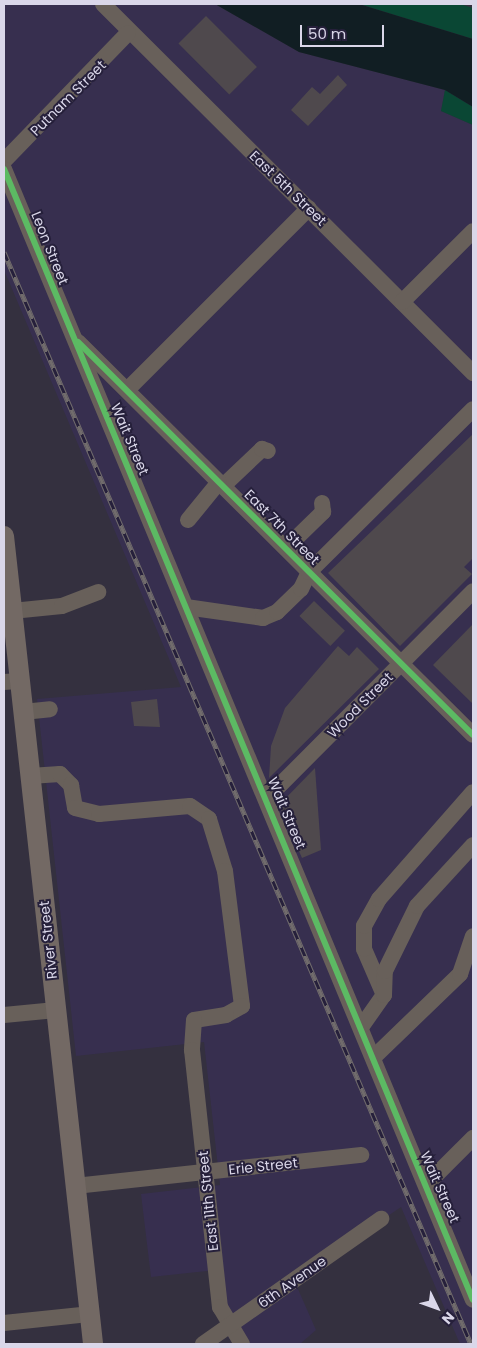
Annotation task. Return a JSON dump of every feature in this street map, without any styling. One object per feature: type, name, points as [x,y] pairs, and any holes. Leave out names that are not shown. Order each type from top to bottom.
[{"type":"main road","name":"River Street","points":[[4,536],[12,611],[12,682],[23,712],[93,1344]]},
{"type":"street","name":"East 5th Street","points":[[103,4],[128,33],[309,208],[473,372]]},
{"type":"street","name":"Putnam Street","points":[[4,161],[128,33]]},
{"type":"street","name":"Leon Street","points":[[4,169],[73,337]]},
{"type":"street","points":[[127,390],[309,208]]},
{"type":"street","points":[[402,302],[473,231]]},
{"type":"street","name":"East 7th Street","points":[[73,337],[473,735]]},
{"type":"street","name":"Wait Street","points":[[73,337],[428,1183],[473,1300]]},
{"type":"street","points":[[186,606],[263,618],[301,589],[309,572],[473,409]]},
{"type":"street","points":[[188,520],[221,484],[262,449],[268,450]]},
{"type":"street","points":[[286,548],[323,512],[322,503]]},
{"type":"street","name":"Wood Street","points":[[267,798],[473,591]]},
{"type":"street","points":[[12,611],[62,606],[98,592]]},
{"type":"street","points":[[23,712],[50,709]]},
{"type":"street","name":"East 11th Street","points":[[30,776],[60,774],[72,785],[75,808],[99,814],[190,806],[209,819],[225,871],[242,1006],[226,1015],[194,1020],[192,1050],[220,1307],[229,1326],[242,1344]]},
{"type":"street","points":[[384,995],[364,949],[364,926],[379,899],[473,792]]},
{"type":"street","points":[[362,1026],[384,995],[385,971],[417,906],[473,845]]},
{"type":"street","points":[[374,1058],[467,977],[473,936]]},
{"type":"street","points":[[4,1015],[56,1010]]},
{"type":"street","points":[[428,1183],[473,1138]]},
{"type":"street","name":"Erie Street","points":[[75,1186],[361,1155]]},
{"type":"street","name":"6th Avenue","points":[[203,1344],[381,1219]]},
{"type":"street","points":[[4,1323],[89,1314]]},
{"type":"shaded area","points":[[4,4],[215,4],[299,52],[445,90],[441,111],[473,125],[473,1344],[460,1344],[401,1207],[294,1280],[316,1330],[300,1344],[234,1344],[222,1330],[216,1270],[151,1277],[141,1194],[220,1185],[204,1042],[76,1056],[37,699],[181,687],[4,270]]},
{"type":"shaded area","points":[[215,4],[359,4],[473,39],[473,107],[445,90],[299,52]]},
{"type":"green space","points":[[359,4],[460,4],[473,8],[473,39]]},
{"type":"green space","points":[[445,90],[473,107],[473,125],[441,111]]},
{"type":"building","points":[[206,16],[257,67],[229,94],[178,44]]},
{"type":"building","points":[[338,75],[347,85],[308,126],[291,110],[312,87],[320,94]]},
{"type":"building","points":[[473,434],[473,558],[464,567],[472,574],[400,646],[328,573]]},
{"type":"building","points":[[314,601],[345,631],[330,646],[299,616]]},
{"type":"building","points":[[473,624],[473,704],[433,665]]},
{"type":"building","points":[[338,646],[349,656],[357,647],[379,669],[269,778],[271,746],[285,708]]},
{"type":"building","points":[[157,699],[160,727],[134,726],[131,702]]},
{"type":"building","points":[[315,768],[321,850],[302,858],[279,805]]},
{"type":"railway","points":[[4,252],[471,1344]]},
{"type":"cycle path","points":[[4,169],[473,1300]]},
{"type":"cycle path","points":[[78,342],[473,735]]}]
